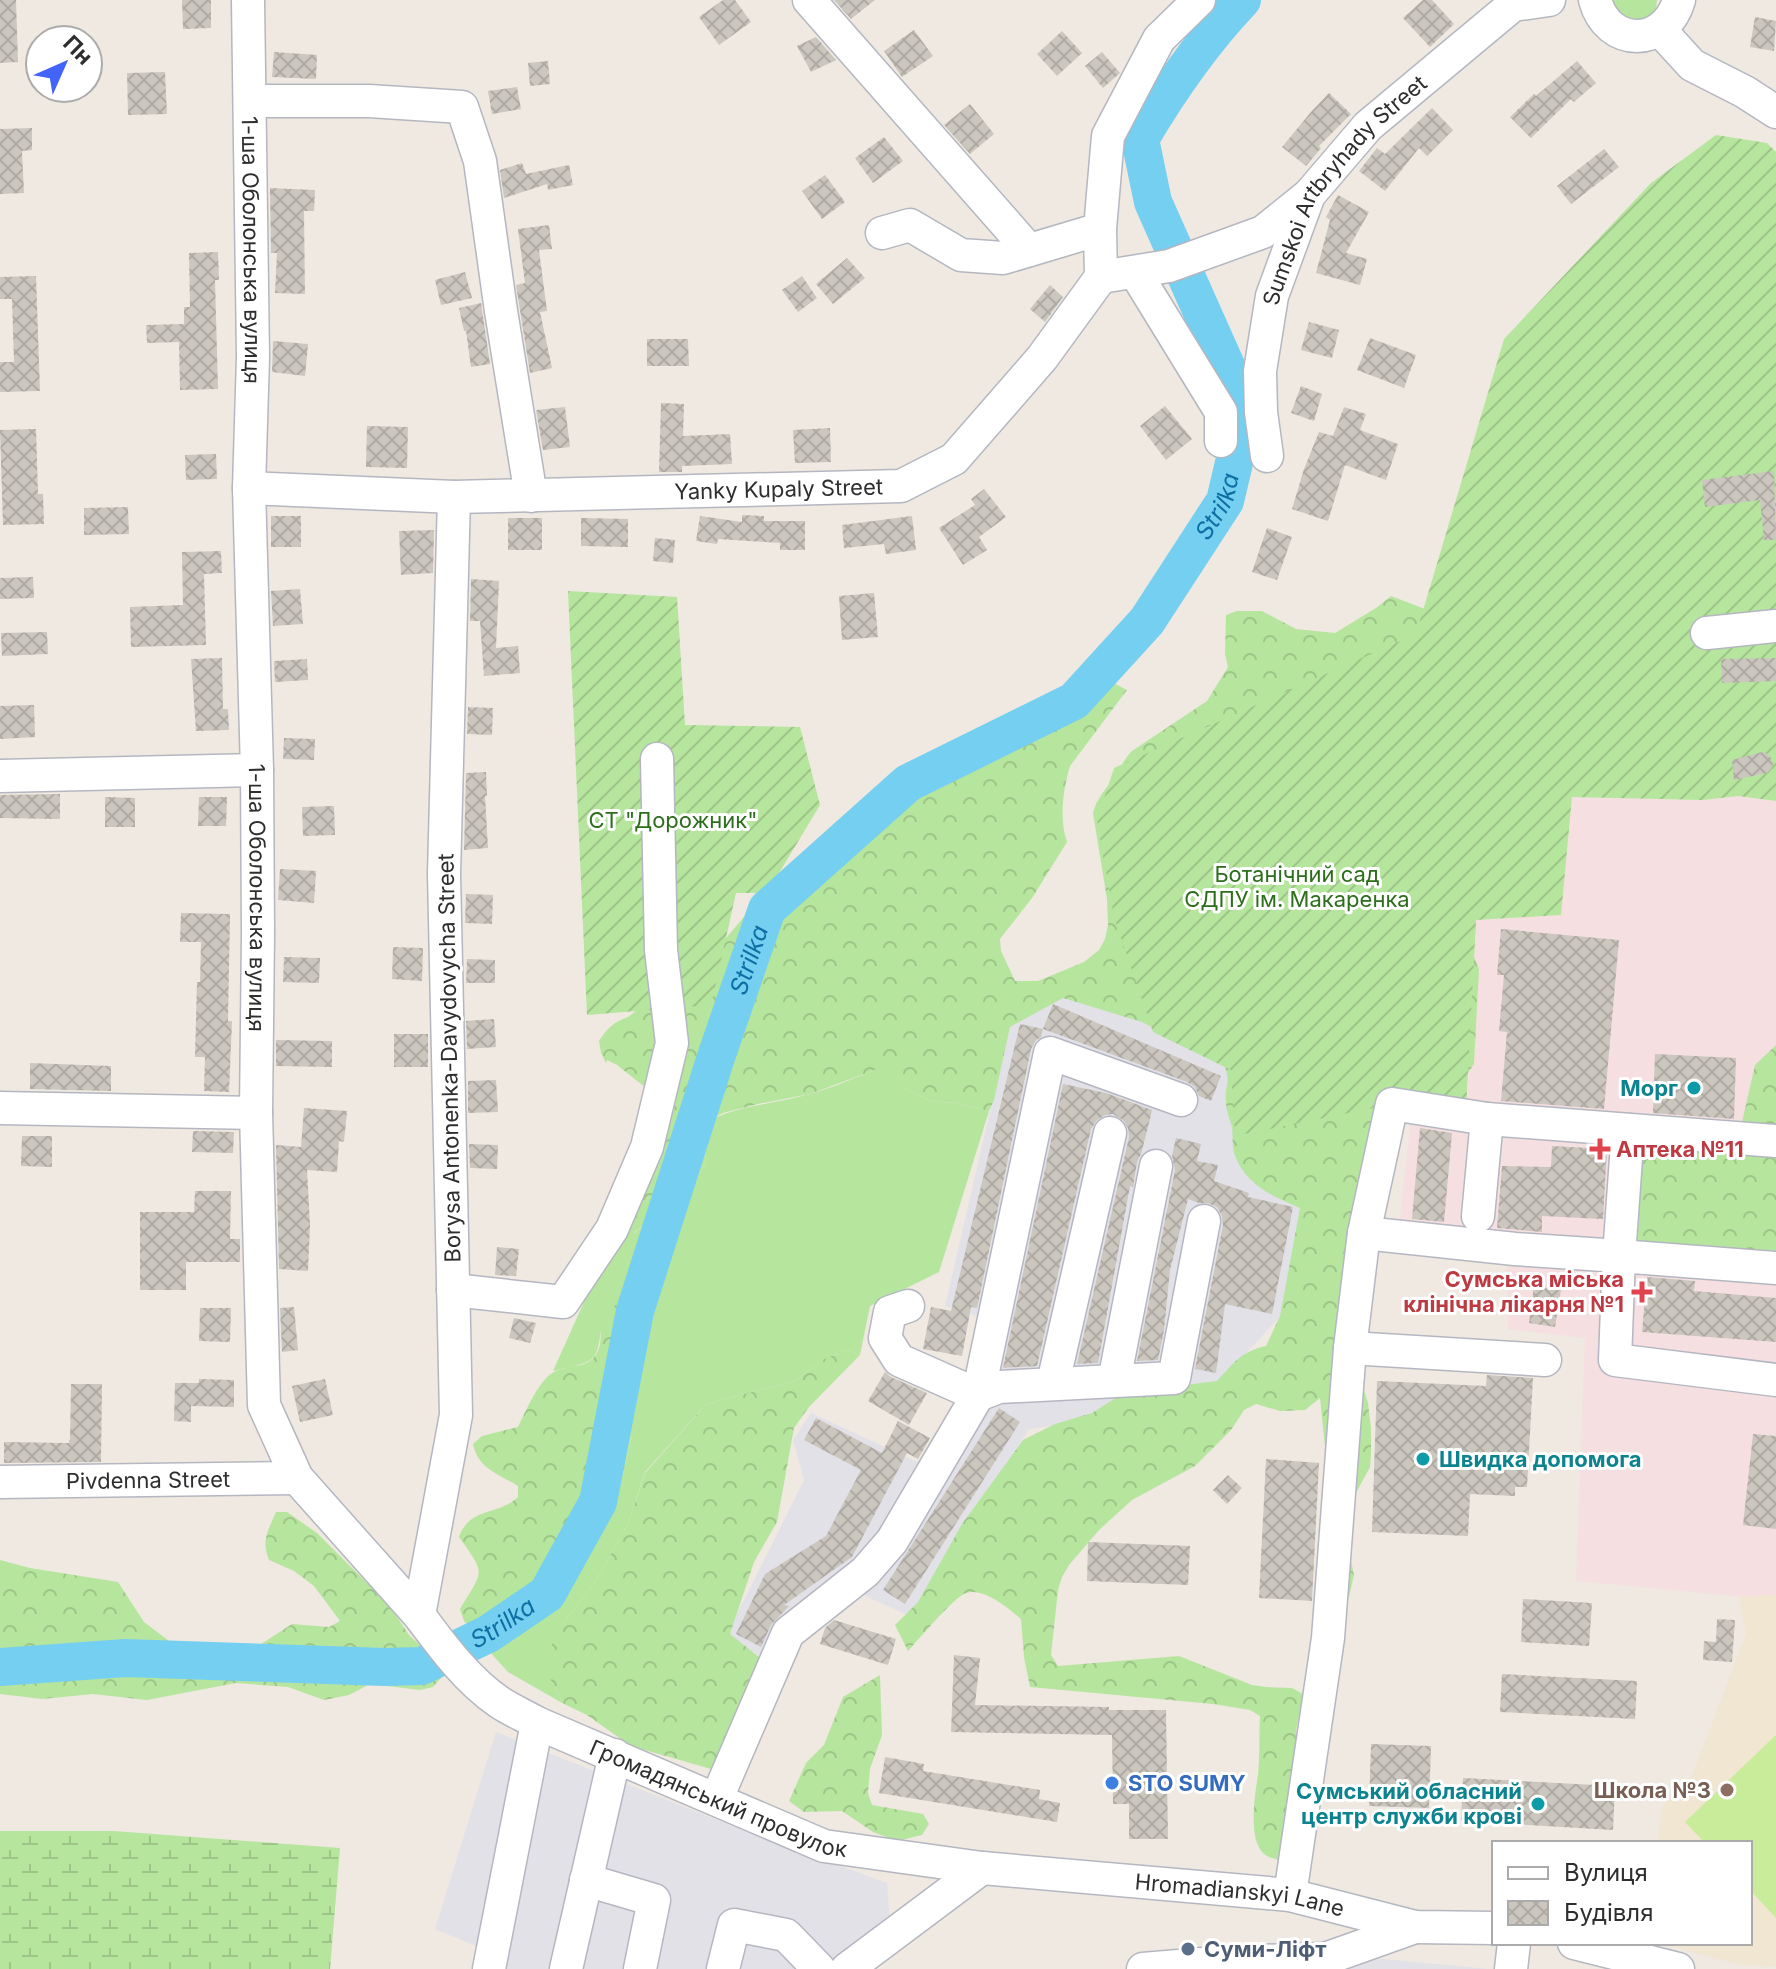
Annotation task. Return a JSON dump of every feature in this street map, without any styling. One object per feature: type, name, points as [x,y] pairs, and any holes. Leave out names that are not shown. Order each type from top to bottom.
[{"type":"street","name":"1-ша Оболонська вулиця","points":[[248,0],[253,357],[249,488],[257,770],[256,1113],[264,1405],[297,1478],[473,1681]]},
{"type":"street","points":[[809,0],[1029,250]]},
{"type":"street","points":[[1199,0],[1159,39],[1108,136],[1100,229],[1101,277],[1181,262],[1263,232],[1309,195]]},
{"type":"street","name":"Sumskoi Artbryhady Street","points":[[1267,456],[1260,371],[1272,296],[1309,195],[1368,126],[1513,5],[1549,0]]},
{"type":"street","points":[[1595,0],[1599,15],[1616,31],[1638,37],[1660,30],[1674,15],[1679,0]]},
{"type":"street","points":[[1660,30],[1692,65],[1776,112]]},
{"type":"street","name":"1-ша Оболонська вулиця","points":[[250,101],[369,101],[462,107],[480,161],[531,496]]},
{"type":"street","points":[[882,233],[910,225],[961,255],[1003,258],[1100,229]]},
{"type":"street","points":[[1135,272],[1221,412],[1221,441]]},
{"type":"street","name":"Yanky Kupaly Street","points":[[249,488],[454,497],[901,486],[954,459],[1042,358],[1101,277]]},
{"type":"street","name":"Borysa Antonenka-Davydovycha Street","points":[[427,1626],[456,1415],[444,874],[454,497]]},
{"type":"street","points":[[1707,633],[1776,626]]},
{"type":"street","points":[[453,1290],[563,1302],[612,1229],[647,1147],[672,1043],[661,950],[657,759]]},
{"type":"street","points":[[0,776],[257,770]]},
{"type":"street","points":[[717,1798],[788,1633],[865,1572],[892,1541],[978,1395],[1050,1053],[1181,1100]]},
{"type":"street","points":[[1290,1895],[1328,1638],[1350,1348],[1364,1233],[1392,1104],[1487,1119],[1776,1141]]},
{"type":"street","points":[[0,1108],[256,1113]]},
{"type":"street","points":[[1478,1216],[1487,1119]]},
{"type":"street","points":[[1628,1130],[1615,1360],[1776,1380]]},
{"type":"street","points":[[1053,1383],[1110,1133]]},
{"type":"street","points":[[1114,1381],[1156,1166]]},
{"type":"street","points":[[908,1306],[890,1312],[885,1338],[899,1360],[978,1395],[999,1387],[1174,1378],[1204,1221]]},
{"type":"street","points":[[1364,1233],[1515,1249],[1776,1268]]},
{"type":"street","points":[[1350,1348],[1545,1360]]},
{"type":"street","name":"Pivdenna Street","points":[[0,1482],[297,1478]]},
{"type":"street","name":"Громадянський провулок","points":[[473,1681],[499,1702],[537,1723],[824,1846],[982,1868]]},
{"type":"street","points":[[489,1969],[537,1723]]},
{"type":"street","points":[[566,1969],[615,1755]]},
{"type":"street","points":[[847,1969],[982,1868]]},
{"type":"street","name":"Hromadianskyi Lane","points":[[982,1868],[1290,1895],[1415,1927],[1492,1928]]},
{"type":"street","points":[[586,1880],[654,1900],[640,1969]]},
{"type":"street","points":[[723,1969],[734,1925],[786,1935],[819,1969]]},
{"type":"street","points":[[1143,1969],[1226,1962],[1320,1964],[1415,1927]]},
{"type":"street","points":[[1511,1969],[1514,1945]]},
{"type":"street","points":[[1582,1945],[1678,1969]]},
{"type":"shaded area","name":"Сумська міська клінічна лікарня №1","points":[[1738,796],[1776,801],[1776,1594],[1746,1597],[1576,1581],[1585,1338],[1508,1329],[1507,1254],[1398,1236],[1413,1100],[1467,1110],[1476,919],[1561,915],[1572,797],[1703,800]]},
{"type":"shaded area","points":[[1061,997],[1155,1024],[1230,1061],[1305,1210],[1280,1317],[1220,1381],[1146,1413],[1029,1429],[910,1616],[845,1587],[774,1663],[725,1638],[804,1480],[793,1440],[811,1413],[928,1467],[972,1383],[981,1317],[945,1306],[1010,1025]]},
{"type":"shaded area","name":"Школа №3","points":[[1776,1594],[1776,1967],[1737,1964],[1666,1945],[1752,1945],[1752,1841],[1657,1841],[1663,1805],[1692,1776],[1746,1634],[1739,1597]]},
{"type":"shaded area","points":[[496,1732],[730,1825],[887,1883],[890,1924],[877,1969],[480,1969],[483,1949],[435,1929]]},
{"type":"shaded area","points":[[1341,1955],[1489,1969],[1325,1969]]},
{"type":"green space","points":[[1610,0],[1657,0],[1650,21],[1641,24],[1621,15]]},
{"type":"green space","name":"Ботанічний сад СДПУ ім. Макаренка","points":[[1716,135],[1767,143],[1776,152],[1776,801],[1738,796],[1703,800],[1572,797],[1561,915],[1476,920],[1466,1110],[1413,1100],[1235,1136],[1231,1070],[1153,1032],[1114,917],[1097,820],[1114,768],[1416,634],[1504,339],[1651,183]]},
{"type":"green space","name":"СТ \"Дорожник\"","points":[[568,591],[677,597],[685,725],[800,727],[820,805],[767,893],[736,893],[711,1005],[587,1015]]},
{"type":"green space","points":[[1391,596],[1438,614],[1485,729],[1474,957],[1479,969],[1474,1064],[1452,1096],[1415,1089],[1389,1170],[1363,1362],[1371,1428],[1370,1467],[1348,1508],[1354,1575],[1348,1601],[1323,1586],[1330,1496],[1320,1398],[1305,1410],[1280,1411],[1256,1404],[1244,1410],[1231,1430],[1195,1466],[1132,1500],[1099,1530],[1069,1565],[1058,1590],[1051,1655],[1058,1666],[1179,1656],[1252,1685],[1292,1688],[1303,1694],[1296,1731],[1295,1784],[1288,1852],[1278,1860],[1261,1851],[1254,1829],[1260,1716],[1250,1710],[1213,1704],[1030,1687],[1021,1619],[980,1593],[961,1596],[908,1651],[895,1625],[918,1602],[962,1524],[1023,1440],[1055,1424],[1092,1413],[1114,1399],[1137,1391],[1217,1381],[1244,1355],[1266,1346],[1280,1316],[1300,1208],[1261,1188],[1239,1164],[1234,1153],[1227,1109],[1224,1065],[1142,1022],[1063,998],[1010,1027],[989,1111],[930,1101],[907,1089],[895,1070],[875,1070],[810,1094],[723,1113],[706,1122],[705,1161],[694,1182],[675,1202],[633,1233],[625,1225],[646,1088],[617,1065],[607,1060],[606,1063],[599,1041],[611,1026],[628,1017],[716,950],[788,867],[869,813],[950,750],[961,744],[999,735],[1102,677],[1127,690],[1070,766],[1063,804],[1067,842],[1032,898],[1000,939],[1001,951],[1015,981],[1038,981],[1084,962],[1099,950],[1108,925],[1107,899],[1093,813],[1095,807],[1132,751],[1207,701],[1228,667],[1225,654],[1226,615],[1237,611],[1262,611],[1296,629],[1335,633]]},
{"type":"green space","points":[[1776,1045],[1776,1259],[1630,1246],[1628,1175],[1646,1149],[1657,1145],[1729,1142],[1742,1122],[1755,1065]]},
{"type":"green space","points":[[875,1070],[896,1070],[907,1089],[930,1101],[989,1111],[939,1272],[870,1306],[860,1355],[847,1350],[824,1359],[795,1381],[706,1404],[645,1472],[628,1524],[594,1584],[563,1623],[551,1681],[564,1704],[508,1672],[480,1641],[504,1639],[586,1564],[616,1502],[631,1441],[627,1415],[640,1336],[603,1315],[599,1343],[593,1357],[553,1371],[624,1213],[634,1233],[686,1192],[705,1161],[706,1122],[744,1108],[818,1092]]},
{"type":"green space","points":[[624,1303],[640,1336],[627,1415],[631,1441],[616,1502],[586,1564],[545,1614],[504,1639],[480,1641],[464,1621],[460,1609],[479,1572],[459,1537],[464,1527],[477,1516],[518,1497],[518,1486],[484,1465],[473,1444],[482,1436],[518,1427],[534,1395],[550,1374],[592,1360],[601,1340],[602,1317],[612,1306]]},
{"type":"green space","points":[[847,1350],[860,1355],[809,1407],[794,1428],[777,1522],[754,1562],[730,1634],[759,1657],[757,1688],[745,1716],[711,1769],[631,1746],[587,1715],[564,1704],[551,1681],[552,1644],[563,1623],[594,1584],[628,1524],[645,1473],[706,1404],[795,1381],[824,1359]]},
{"type":"green space","points":[[276,1512],[287,1512],[317,1533],[389,1605],[409,1635],[442,1665],[441,1678],[433,1687],[420,1690],[370,1684],[349,1695],[324,1700],[288,1687],[236,1683],[147,1700],[93,1694],[42,1699],[0,1694],[0,1560],[118,1582],[144,1622],[173,1644],[205,1650],[242,1651],[255,1648],[292,1624],[329,1627],[340,1621],[314,1586],[294,1571],[269,1560],[266,1541]]},
{"type":"green space","points":[[880,1675],[882,1735],[870,1769],[868,1793],[872,1805],[923,1814],[929,1824],[922,1835],[897,1841],[873,1832],[842,1811],[804,1812],[789,1801],[806,1763],[824,1745],[843,1697]]},
{"type":"green space","points":[[1776,1735],[1776,1918],[1752,1892],[1752,1841],[1703,1841],[1685,1822]]},
{"type":"green space","points":[[0,1831],[114,1831],[340,1848],[330,1969],[0,1969]]},
{"type":"building","points":[[0,0],[16,0],[18,62],[0,63]]},
{"type":"building","points":[[182,0],[211,0],[211,28],[183,29]]},
{"type":"building","points":[[723,0],[735,0],[751,22],[719,45],[699,17]]},
{"type":"building","points":[[834,0],[875,0],[851,19]]},
{"type":"building","points":[[1423,0],[1432,0],[1454,24],[1430,47],[1403,18]]},
{"type":"building","points":[[1755,17],[1776,21],[1774,51],[1750,47]]},
{"type":"building","points":[[914,30],[933,56],[902,77],[884,51]]},
{"type":"building","points":[[1062,31],[1082,53],[1057,76],[1037,54]]},
{"type":"building","points":[[816,37],[836,60],[811,72],[797,46]]},
{"type":"building","points":[[274,52],[317,55],[316,79],[272,77]]},
{"type":"building","points":[[1102,52],[1120,73],[1103,88],[1085,66]]},
{"type":"building","points":[[548,61],[550,84],[530,86],[528,63]]},
{"type":"building","points":[[1577,61],[1596,83],[1574,102],[1571,99],[1531,138],[1510,117]]},
{"type":"building","points":[[165,72],[167,114],[128,115],[127,73]]},
{"type":"building","points":[[517,87],[521,109],[492,114],[488,91]]},
{"type":"building","points":[[1329,93],[1351,114],[1319,146],[1321,148],[1306,166],[1282,147]]},
{"type":"building","points":[[970,104],[994,134],[970,154],[944,125]]},
{"type":"building","points":[[1432,108],[1453,130],[1427,156],[1419,148],[1385,191],[1359,171],[1377,148],[1385,154]]},
{"type":"building","points":[[32,128],[32,150],[22,151],[24,193],[0,194],[0,129]]},
{"type":"building","points":[[884,137],[903,161],[873,183],[855,158]]},
{"type":"building","points":[[1604,149],[1619,167],[1571,204],[1557,186]]},
{"type":"building","points":[[522,163],[526,174],[569,165],[573,185],[548,190],[547,184],[504,198],[500,170]]},
{"type":"building","points":[[825,175],[845,202],[822,219],[802,191]]},
{"type":"building","points":[[270,188],[315,190],[314,211],[304,211],[305,294],[275,293],[277,253],[271,253]]},
{"type":"building","points":[[1338,195],[1369,212],[1346,253],[1367,259],[1360,285],[1316,273],[1330,220],[1326,217]]},
{"type":"building","points":[[549,225],[552,249],[539,250],[547,311],[540,312],[552,368],[530,373],[516,285],[525,283],[518,229]]},
{"type":"building","points":[[218,252],[219,280],[215,280],[218,389],[180,390],[179,342],[147,343],[146,325],[184,324],[184,307],[190,307],[189,253]]},
{"type":"building","points":[[847,258],[865,278],[833,304],[816,284]]},
{"type":"building","points":[[465,272],[472,298],[441,305],[435,280]]},
{"type":"building","points":[[36,276],[40,391],[0,392],[0,362],[14,362],[12,299],[0,299],[0,277]]},
{"type":"building","points":[[802,276],[817,298],[798,312],[782,290]]},
{"type":"building","points":[[1050,285],[1063,297],[1045,322],[1030,309]]},
{"type":"building","points":[[481,303],[490,364],[471,367],[459,308]]},
{"type":"building","points":[[1309,322],[1339,330],[1332,358],[1301,350]]},
{"type":"building","points":[[1370,338],[1416,355],[1404,388],[1357,370]]},
{"type":"building","points":[[647,339],[688,339],[689,366],[647,366]]},
{"type":"building","points":[[273,341],[308,344],[305,376],[272,372]]},
{"type":"building","points":[[1301,386],[1322,394],[1314,421],[1291,413]]},
{"type":"building","points":[[661,403],[684,404],[683,436],[730,434],[732,464],[682,466],[682,472],[659,472]]},
{"type":"building","points":[[1165,406],[1192,439],[1166,460],[1140,426]]},
{"type":"building","points":[[565,407],[570,447],[543,450],[536,410]]},
{"type":"building","points":[[1344,407],[1366,414],[1360,430],[1398,444],[1386,480],[1345,465],[1328,521],[1292,509],[1319,432],[1333,436]]},
{"type":"building","points":[[367,426],[408,427],[407,468],[366,467]]},
{"type":"building","points":[[830,428],[831,462],[795,463],[793,430]]},
{"type":"building","points":[[36,429],[38,494],[43,494],[44,524],[3,525],[0,430]]},
{"type":"building","points":[[216,454],[217,479],[186,480],[185,455]]},
{"type":"building","points":[[1774,471],[1776,540],[1764,540],[1760,500],[1705,507],[1702,480]]},
{"type":"building","points":[[984,489],[1006,517],[979,537],[987,550],[963,565],[939,528],[975,505],[971,499]]},
{"type":"building","points":[[128,507],[129,534],[84,535],[84,508]]},
{"type":"building","points":[[742,515],[764,516],[764,521],[805,521],[805,550],[780,550],[780,543],[718,539],[717,544],[696,541],[700,516],[742,522]]},
{"type":"building","points":[[271,516],[301,516],[301,547],[271,547]]},
{"type":"building","points":[[912,516],[916,550],[886,554],[884,544],[844,548],[842,525]]},
{"type":"building","points":[[508,518],[542,518],[542,550],[508,550]]},
{"type":"building","points":[[581,518],[628,519],[628,547],[581,546]]},
{"type":"building","points":[[1267,528],[1292,537],[1277,580],[1252,572]]},
{"type":"building","points":[[434,530],[433,573],[401,575],[399,531]]},
{"type":"building","points":[[655,538],[675,540],[673,563],[653,561]]},
{"type":"building","points":[[221,551],[222,573],[204,574],[206,645],[131,647],[130,607],[183,605],[182,552]]},
{"type":"building","points":[[33,577],[34,598],[0,599],[0,578]]},
{"type":"building","points":[[471,579],[499,581],[496,648],[518,646],[520,673],[484,676],[480,621],[470,621]]},
{"type":"building","points":[[300,589],[303,624],[273,626],[271,591]]},
{"type":"building","points":[[874,593],[878,637],[842,640],[839,596]]},
{"type":"building","points":[[47,632],[48,654],[2,656],[1,633]]},
{"type":"building","points":[[222,658],[223,709],[228,709],[229,730],[196,731],[191,659]]},
{"type":"building","points":[[1776,658],[1776,681],[1722,683],[1721,659]]},
{"type":"building","points":[[307,659],[308,680],[275,682],[274,661]]},
{"type":"building","points":[[34,705],[35,737],[0,739],[0,706]]},
{"type":"building","points":[[468,707],[493,708],[492,735],[467,734]]},
{"type":"building","points":[[284,738],[315,739],[314,760],[283,759]]},
{"type":"building","points":[[1762,752],[1768,754],[1773,764],[1767,773],[1734,780],[1732,760]]},
{"type":"building","points":[[486,772],[488,848],[464,850],[466,773]]},
{"type":"building","points":[[60,794],[60,819],[0,818],[0,795]]},
{"type":"building","points":[[105,797],[135,798],[135,827],[105,827]]},
{"type":"building","points":[[199,797],[227,797],[226,826],[198,826]]},
{"type":"building","points":[[334,806],[335,835],[303,836],[302,807]]},
{"type":"building","points":[[280,869],[316,871],[314,903],[278,900]]},
{"type":"building","points":[[466,894],[493,895],[492,924],[465,923]]},
{"type":"building","points":[[181,913],[230,914],[228,1021],[232,1021],[229,1092],[204,1091],[205,1057],[195,1057],[201,942],[180,942]]},
{"type":"building","points":[[1501,929],[1619,940],[1604,1109],[1501,1101],[1507,1032],[1499,1031],[1504,975],[1497,975]]},
{"type":"building","points":[[393,947],[423,948],[422,981],[392,979]]},
{"type":"building","points":[[284,957],[320,958],[319,983],[283,982]]},
{"type":"building","points":[[467,959],[495,960],[495,983],[466,983]]},
{"type":"building","points":[[1053,1004],[1221,1076],[1211,1101],[1199,1096],[1195,1087],[1187,1082],[1043,1029]]},
{"type":"building","points":[[494,1019],[496,1047],[467,1049],[466,1021]]},
{"type":"building","points":[[1020,1024],[1043,1029],[1041,1037],[1031,1049],[977,1308],[971,1307],[962,1356],[923,1349],[931,1307],[951,1311]]},
{"type":"building","points":[[394,1034],[428,1034],[428,1067],[394,1067]]},
{"type":"building","points":[[276,1040],[332,1041],[332,1067],[276,1066]]},
{"type":"building","name":"Морг","points":[[1655,1054],[1736,1058],[1734,1119],[1653,1113]]},
{"type":"building","points":[[30,1063],[111,1066],[111,1091],[30,1089]]},
{"type":"building","points":[[496,1080],[498,1112],[468,1113],[468,1081]]},
{"type":"building","points":[[1063,1084],[1106,1093],[1152,1110],[1133,1187],[1130,1186],[1098,1363],[1077,1364],[1129,1137],[1123,1120],[1113,1114],[1097,1120],[1091,1129],[1037,1366],[1003,1368]]},
{"type":"building","points":[[304,1108],[347,1111],[344,1142],[339,1141],[337,1172],[307,1170],[310,1225],[308,1271],[279,1269],[276,1145],[301,1147]]},
{"type":"building","points":[[1420,1128],[1452,1133],[1444,1222],[1412,1219]]},
{"type":"building","points":[[193,1131],[234,1132],[233,1153],[192,1152]]},
{"type":"building","points":[[22,1136],[52,1136],[52,1167],[21,1166]]},
{"type":"building","points":[[1176,1138],[1201,1144],[1197,1161],[1218,1165],[1214,1181],[1249,1193],[1248,1197],[1293,1207],[1272,1314],[1225,1304],[1216,1373],[1195,1369],[1223,1225],[1222,1216],[1217,1207],[1188,1199],[1170,1270],[1158,1360],[1137,1361],[1175,1170],[1172,1156]]},
{"type":"building","points":[[469,1144],[498,1145],[497,1169],[470,1168]]},
{"type":"building","points":[[1552,1146],[1607,1149],[1603,1219],[1542,1216],[1542,1232],[1497,1228],[1502,1166],[1551,1167]]},
{"type":"building","points":[[195,1191],[231,1191],[230,1239],[240,1239],[240,1262],[186,1262],[186,1290],[140,1290],[140,1212],[194,1212]]},
{"type":"building","points":[[497,1247],[519,1249],[516,1276],[495,1275]]},
{"type":"building","points":[[1647,1277],[1695,1281],[1694,1291],[1776,1298],[1776,1342],[1642,1332]]},
{"type":"building","points":[[1534,1286],[1561,1290],[1555,1327],[1529,1323]]},
{"type":"building","points":[[294,1307],[298,1350],[282,1352],[280,1308]]},
{"type":"building","points":[[200,1308],[231,1308],[230,1342],[199,1341]]},
{"type":"building","points":[[514,1318],[536,1323],[530,1343],[509,1338]]},
{"type":"building","points":[[885,1372],[927,1393],[909,1425],[868,1401]]},
{"type":"building","name":"Швидка допомога","points":[[1487,1375],[1533,1378],[1527,1487],[1515,1487],[1515,1496],[1470,1494],[1468,1536],[1372,1532],[1377,1381],[1486,1386]]},
{"type":"building","points":[[199,1379],[234,1380],[234,1407],[191,1406],[191,1422],[174,1421],[175,1383],[199,1383]]},
{"type":"building","points":[[325,1379],[333,1415],[300,1422],[292,1386]]},
{"type":"building","points":[[71,1384],[102,1384],[101,1462],[4,1463],[4,1442],[69,1443]]},
{"type":"building","points":[[999,1408],[1020,1422],[905,1604],[883,1590]]},
{"type":"building","points":[[816,1418],[882,1453],[898,1421],[930,1438],[918,1459],[907,1453],[852,1557],[784,1605],[789,1606],[771,1625],[761,1647],[736,1634],[765,1574],[826,1536],[861,1470],[804,1440]]},
{"type":"building","points":[[1753,1434],[1776,1436],[1776,1529],[1743,1525]]},
{"type":"building","points":[[1266,1459],[1319,1463],[1312,1601],[1259,1598]]},
{"type":"building","points":[[1228,1475],[1242,1488],[1227,1504],[1213,1490]]},
{"type":"building","points":[[1088,1542],[1190,1546],[1188,1585],[1087,1581]]},
{"type":"building","points":[[1523,1599],[1592,1603],[1589,1646],[1521,1642]]},
{"type":"building","points":[[1717,1619],[1735,1620],[1732,1662],[1703,1660],[1704,1641],[1716,1642]]},
{"type":"building","points":[[834,1620],[896,1639],[888,1665],[820,1644],[825,1628]]},
{"type":"building","points":[[954,1655],[980,1658],[975,1705],[1166,1710],[1168,1839],[1129,1839],[1129,1804],[1113,1804],[1112,1735],[951,1732]]},
{"type":"building","points":[[1502,1674],[1637,1681],[1635,1719],[1500,1712]]},
{"type":"building","points":[[1371,1744],[1431,1746],[1429,1808],[1369,1806]]},
{"type":"building","points":[[885,1757],[924,1764],[923,1771],[1040,1790],[1039,1799],[1060,1803],[1057,1822],[879,1793]]},
{"type":"building","name":"Сумський обласний центр служби крові","points":[[1463,1778],[1615,1786],[1613,1830],[1461,1821]]},
{"type":"waterway","name":"Strilka","points":[[0,1667],[125,1658],[422,1666],[488,1634],[547,1594],[598,1502],[635,1311],[767,909],[908,783],[1074,701],[1147,621],[1225,501],[1237,450],[1235,386],[1153,202],[1140,139],[1187,67],[1242,0]]},
{"type":"place","name":"Морг","points":[[1694,1088]]},
{"type":"place","name":"Аптека №11","points":[[1600,1149]]},
{"type":"place","name":"Сумська міська клінічна лікарня №1","points":[[1642,1292]]},
{"type":"place","name":"Швидка допомога","points":[[1423,1459]]},
{"type":"place","name":"STO SUMY","points":[[1112,1783]]},
{"type":"place","name":"Школа №3","points":[[1727,1790]]},
{"type":"place","name":"Сумський обласний центр служби крові","points":[[1538,1804]]},
{"type":"place","name":"Суми-Ліфт","points":[[1188,1949]]}]
